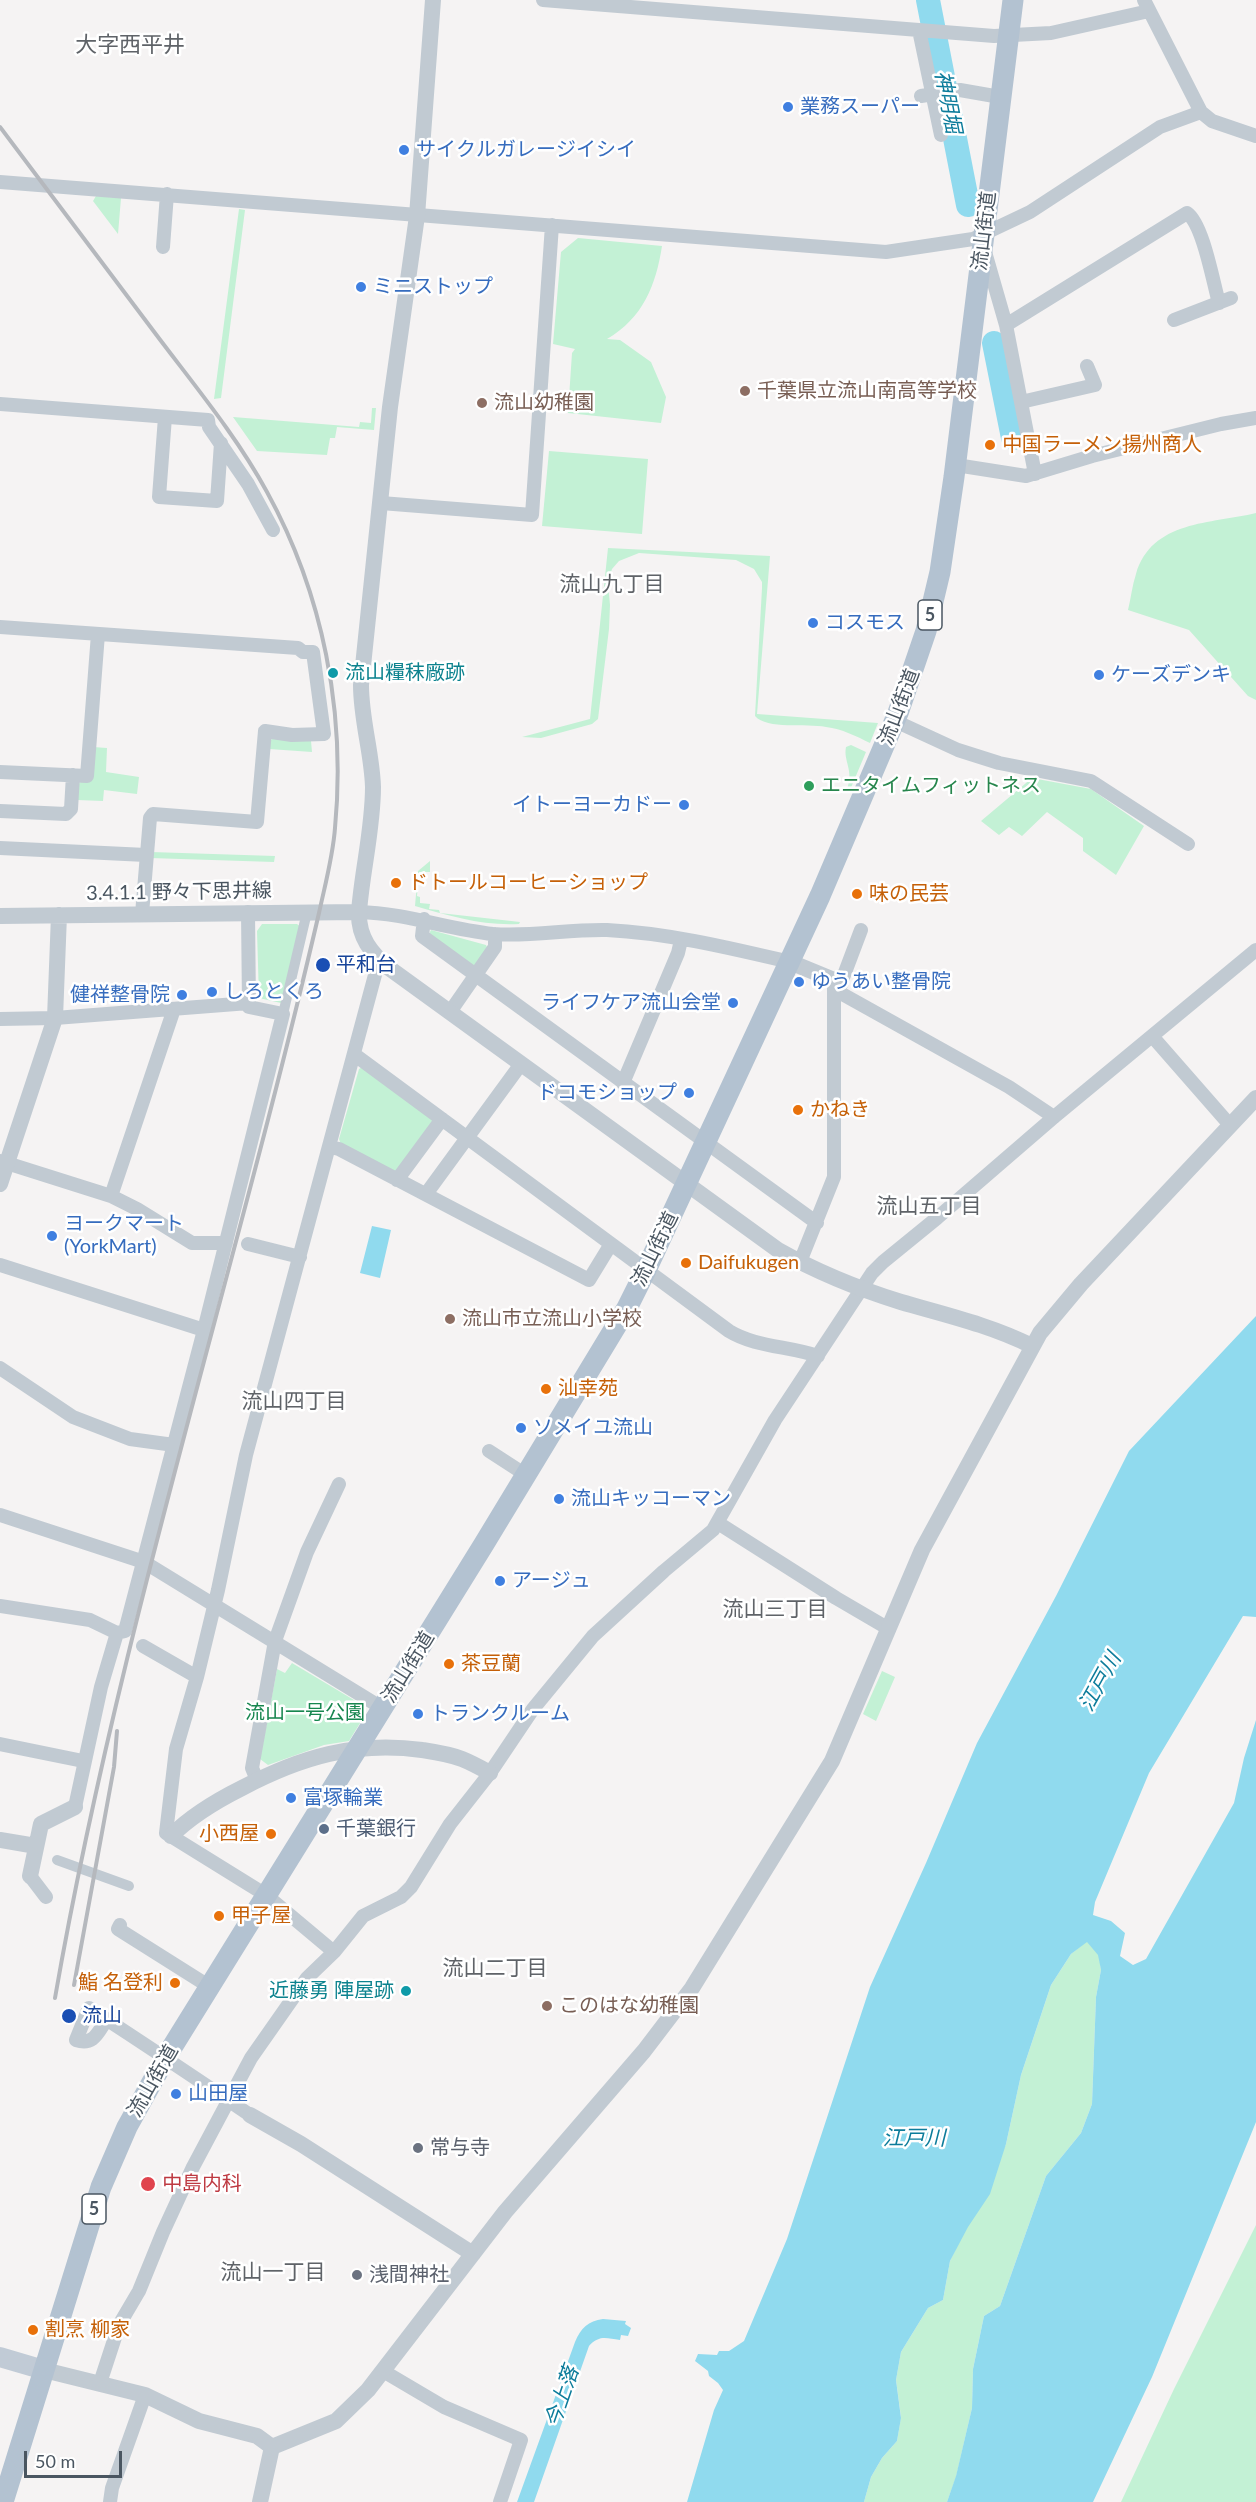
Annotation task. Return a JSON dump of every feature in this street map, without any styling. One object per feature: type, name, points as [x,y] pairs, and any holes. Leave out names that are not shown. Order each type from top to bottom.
[{"type":"main road","name":"流山街道","points":[[3,2502],[101,2187],[127,2127],[166,2058],[606,1344],[646,1270],[790,962],[895,721],[926,631],[938,581],[956,465],[1013,0]]},
{"type":"main road","points":[[0,2357],[44,2370]]},
{"type":"street","points":[[433,0],[417,216],[390,406],[361,685],[361,708],[373,786],[358,926],[363,939],[379,960],[752,1233],[800,1262],[862,1289],[983,1325],[1032,1346]]},
{"type":"street","points":[[543,0],[1008,36],[1032,36],[1077,29],[1147,5],[1201,112],[1212,121],[1256,136]]},
{"type":"street","points":[[922,30],[931,94],[941,135]]},
{"type":"street","points":[[931,94],[960,90],[1000,97]]},
{"type":"street","points":[[0,182],[886,252],[983,239],[1030,212],[1160,127],[1201,112]]},
{"type":"street","points":[[163,247],[167,194]]},
{"type":"street","points":[[1006,325],[1187,213],[1193,217],[1225,300],[1174,320]]},
{"type":"street","points":[[381,503],[532,515],[552,225]]},
{"type":"street","points":[[983,239],[1006,325],[1035,474]]},
{"type":"street","points":[[1021,402],[1095,385],[1087,366]]},
{"type":"street","points":[[0,404],[208,420],[209,427],[248,484],[273,530]]},
{"type":"street","points":[[165,417],[159,497],[217,501],[221,443]]},
{"type":"street","points":[[956,465],[1026,476],[1092,456],[1221,424],[1256,418]]},
{"type":"street","points":[[0,627],[298,648],[303,652],[313,652],[324,734],[291,735],[265,731],[257,822],[157,813],[150,818],[142,914]]},
{"type":"street","points":[[0,772],[87,776],[98,634]]},
{"type":"street","points":[[895,721],[958,750],[999,763],[1091,781],[1188,844]]},
{"type":"street","points":[[0,811],[66,814],[71,809],[73,775]]},
{"type":"street","points":[[0,848],[146,855]]},
{"type":"street","points":[[248,912],[249,1007],[283,1014]]},
{"type":"street","points":[[0,1606],[90,1620],[117,1633],[125,1631],[204,1330],[307,912]]},
{"type":"street","points":[[359,912],[424,919],[457,928],[495,934],[606,930],[753,952],[790,962],[836,984],[1009,1087],[1054,1117]]},
{"type":"street","name":"3.4.1.1 野々下思井線","points":[[0,916],[359,912]]},
{"type":"street","points":[[0,1184],[4,1162],[55,1018],[58,915]]},
{"type":"street","points":[[424,919],[422,936],[817,1223]]},
{"type":"street","points":[[800,1262],[834,1177],[836,984],[861,930]]},
{"type":"street","points":[[450,1012],[495,947],[495,934]]},
{"type":"street","points":[[623,1083],[678,953],[681,940]]},
{"type":"street","points":[[100,2383],[119,2325],[139,2291],[168,2222],[251,2058],[307,1978],[334,1952],[363,1916],[401,1897],[411,1887],[450,1824],[490,1773],[533,1709],[593,1636],[664,1570],[713,1530],[775,1420],[862,1289],[883,1262],[1256,950]]},
{"type":"street","points":[[334,1952],[266,1895],[166,1833],[176,1749],[197,1677],[246,1455],[379,960]]},
{"type":"street","points":[[0,1019],[55,1018],[249,1003]]},
{"type":"street","points":[[111,1196],[174,1009]]},
{"type":"street","points":[[1152,1036],[1229,1124]]},
{"type":"street","points":[[355,1055],[737,1336],[800,1349],[818,1356]]},
{"type":"street","points":[[426,1194],[521,1064]]},
{"type":"street","points":[[272,2447],[336,2421],[351,2408],[383,2371],[537,2174],[644,2050],[692,1988],[832,1761],[936,1522],[1032,1346],[1064,1303],[1229,1124],[1256,1098]]},
{"type":"street","points":[[398,1180],[442,1119]]},
{"type":"street","points":[[330,1147],[339,1149],[589,1280],[611,1244]]},
{"type":"street","points":[[4,1162],[111,1196],[137,1209],[184,1240],[201,1244],[218,1241],[226,1243]]},
{"type":"street","points":[[248,1244],[300,1257]]},
{"type":"street","points":[[0,1265],[204,1330]]},
{"type":"street","points":[[0,1368],[73,1417],[130,1439],[174,1445]]},
{"type":"street","points":[[489,1451],[526,1475]]},
{"type":"street","points":[[257,1780],[252,1768],[275,1641],[307,1552],[339,1484]]},
{"type":"street","points":[[0,1515],[144,1562],[382,1708]]},
{"type":"street","points":[[718,1523],[889,1629]]},
{"type":"street","points":[[46,1897],[30,1876],[40,1824],[75,1807],[84,1761],[117,1633]]},
{"type":"street","points":[[143,1646],[197,1677]]},
{"type":"street","points":[[0,1744],[84,1761]]},
{"type":"street","points":[[174,1838],[186,1820],[203,1809],[257,1780],[320,1754],[376,1746],[430,1752],[461,1759],[490,1773]]},
{"type":"street","points":[[0,1840],[36,1846]]},
{"type":"street","points":[[57,1860],[129,1886]]},
{"type":"street","points":[[119,1927],[210,1987]]},
{"type":"street","points":[[107,2019],[250,2115],[331,2163],[473,2254]]},
{"type":"street","points":[[44,2370],[145,2395],[199,2421],[257,2436],[272,2447]]},
{"type":"street","points":[[383,2371],[444,2407],[521,2439],[500,2502]]},
{"type":"street","points":[[110,2502],[112,2488],[145,2395]]},
{"type":"street","points":[[260,2502],[272,2447]]},
{"type":"green space","points":[[96,196],[121,198],[118,234],[93,201]]},
{"type":"green space","points":[[239,209],[245,210],[221,398],[214,399]]},
{"type":"green space","points":[[578,238],[662,246],[656,274],[639,311],[619,331],[607,339],[620,340],[651,362],[666,397],[661,423],[568,413],[572,353],[575,349],[553,344],[561,252]]},
{"type":"green space","points":[[372,408],[376,408],[374,430],[337,427],[335,438],[330,438],[327,455],[257,451],[233,417],[359,427],[360,422],[371,423]]},
{"type":"green space","points":[[549,451],[648,459],[642,534],[542,526]]},
{"type":"green space","points":[[1256,513],[1256,700],[1248,696],[1189,630],[1128,610],[1136,574],[1144,556],[1155,543],[1185,527]]},
{"type":"green space","points":[[608,548],[770,556],[757,714],[878,723],[870,743],[832,728],[777,725],[755,716],[762,582],[754,569],[736,560],[639,553],[619,561],[612,569],[608,583],[609,629],[598,719],[592,724],[541,738],[522,737],[590,719]]},
{"type":"green space","points":[[274,738],[311,741],[312,752],[269,749],[269,741]]},
{"type":"green space","points":[[851,745],[866,752],[850,790],[847,789],[849,776],[845,752],[846,747]]},
{"type":"green space","points":[[93,747],[107,748],[106,772],[139,777],[137,794],[104,790],[103,801],[77,800],[77,785],[82,781]]},
{"type":"green space","points":[[1032,778],[1091,789],[1144,826],[1116,875],[1083,851],[1083,838],[1047,812],[1022,836],[1009,827],[999,835],[981,821]]},
{"type":"green space","points":[[151,852],[275,856],[274,862],[150,858]]},
{"type":"green space","points":[[430,861],[430,872],[419,872],[417,896],[420,897],[420,903],[430,904],[429,909],[439,910],[440,913],[415,906],[418,871]]},
{"type":"green space","points":[[442,913],[520,922],[519,924],[480,922]]},
{"type":"green space","points":[[262,924],[297,924],[301,927],[281,1003],[259,998],[257,931]]},
{"type":"green space","points":[[431,930],[486,945],[488,949],[476,966],[471,967],[428,936]]},
{"type":"green space","points":[[364,1066],[434,1118],[433,1124],[394,1173],[341,1145],[339,1139],[359,1069]]},
{"type":"green space","name":"流山一号公園","points":[[292,1663],[364,1706],[365,1715],[349,1741],[324,1745],[268,1765],[260,1759],[277,1669],[285,1673]]},
{"type":"green space","points":[[882,1671],[895,1677],[876,1721],[863,1714]]},
{"type":"green space","points":[[1087,1941],[1099,1955],[1101,1970],[1096,1997],[1092,2104],[1081,2133],[1046,2176],[1000,2306],[984,2316],[973,2369],[972,2408],[956,2477],[947,2502],[864,2502],[871,2477],[882,2458],[897,2441],[901,2417],[896,2380],[901,2352],[928,2308],[943,2300],[950,2261],[1006,2144],[1021,2075],[1051,1985],[1071,1954]]},
{"type":"green space","points":[[1256,2225],[1256,2502],[1121,2502],[1174,2389]]},
{"type":"water","points":[[372,1226],[391,1230],[380,1278],[360,1273]]},
{"type":"water","name":"江戸川","points":[[1256,1316],[1256,1617],[1243,1616],[1149,1773],[1095,1902],[1093,1915],[1111,1921],[1125,1933],[1120,1956],[1133,1965],[1146,1959],[1234,1803],[1244,1758],[1256,1720],[1256,2122],[1152,2377],[1093,2502],[947,2502],[956,2476],[972,2408],[973,2369],[984,2316],[1000,2306],[1046,2176],[1081,2133],[1092,2104],[1096,1997],[1101,1970],[1098,1955],[1087,1942],[1071,1954],[1051,1985],[1021,2075],[1006,2144],[990,2194],[968,2227],[950,2261],[943,2300],[928,2308],[901,2352],[896,2380],[901,2418],[897,2441],[882,2458],[871,2477],[864,2502],[687,2502],[714,2410],[723,2390],[709,2376],[708,2371],[695,2361],[698,2354],[717,2355],[719,2351],[729,2351],[744,2341],[787,2239],[870,1987],[977,1743],[1056,1596],[1129,1451]]},
{"type":"water","name":"今上落","points":[[603,2319],[626,2321],[625,2324],[631,2328],[628,2336],[621,2335],[620,2340],[600,2339],[589,2346],[534,2502],[517,2502],[577,2337],[589,2323]]},
{"type":"waterway","name":"神明堀","points":[[928,0],[968,205]]},
{"type":"waterway","name":"神明堀","points":[[994,343],[1013,438]]},
{"type":"railway","points":[[0,127],[214,411],[242,450],[267,492],[303,571],[316,613],[326,655],[337,741],[338,784],[335,828],[326,881],[286,1049],[111,1725],[81,1861],[55,1998]]},
{"type":"railway","points":[[74,1985],[114,1767],[117,1731]]},
{"type":"place","name":"業務スーパー","points":[[788,107]]},
{"type":"place","name":"サイクルガレージイシイ","points":[[404,150]]},
{"type":"place","name":"ミニストップ","points":[[361,287]]},
{"type":"place","name":"千葉県立流山南高等学校","points":[[745,391]]},
{"type":"place","name":"流山幼稚園","points":[[482,403]]},
{"type":"place","name":"中国ラーメン揚州商人","points":[[990,445]]},
{"type":"place","name":"コスモス","points":[[813,623]]},
{"type":"place","name":"流山糧秣廠跡","points":[[333,673]]},
{"type":"place","name":"ケーズデンキ","points":[[1099,675]]},
{"type":"place","name":"エニタイムフィットネス","points":[[809,786]]},
{"type":"place","name":"イトーヨーカドー","points":[[684,805]]},
{"type":"place","name":"ドトールコーヒーショップ","points":[[396,883]]},
{"type":"place","name":"味の民芸","points":[[857,894]]},
{"type":"place","name":"平和台","points":[[323,965]]},
{"type":"place","name":"ゆうあい整骨院","points":[[799,982]]},
{"type":"place","name":"しろとくろ","points":[[212,992]]},
{"type":"place","name":"健祥整骨院","points":[[182,995]]},
{"type":"place","name":"ライフケア流山会堂","points":[[733,1003]]},
{"type":"place","name":"ドコモショップ","points":[[689,1093]]},
{"type":"place","name":"かねき","points":[[798,1110]]},
{"type":"place","name":"ヨークマート (YorkMart)","points":[[52,1236]]},
{"type":"place","name":"Daifukugen","points":[[686,1263]]},
{"type":"place","name":"流山市立流山小学校","points":[[450,1319]]},
{"type":"place","name":"汕幸苑","points":[[546,1389]]},
{"type":"place","name":"ソメイユ流山","points":[[521,1428]]},
{"type":"place","name":"流山キッコーマン","points":[[559,1499]]},
{"type":"place","name":"アージュ","points":[[500,1581]]},
{"type":"place","name":"茶豆蘭","points":[[449,1664]]},
{"type":"place","name":"トランクルーム","points":[[418,1714]]},
{"type":"place","name":"富塚輪業","points":[[291,1798]]},
{"type":"place","name":"千葉銀行","points":[[324,1829]]},
{"type":"place","name":"小西屋","points":[[271,1834]]},
{"type":"place","name":"甲子屋","points":[[219,1916]]},
{"type":"place","name":"鮨 名登利","points":[[175,1983]]},
{"type":"place","name":"近藤勇 陣屋跡","points":[[406,1991]]},
{"type":"place","name":"このはな幼稚園","points":[[547,2006]]},
{"type":"place","name":"流山","points":[[69,2016]]},
{"type":"place","name":"山田屋","points":[[176,2094]]},
{"type":"place","name":"常与寺","points":[[418,2148]]},
{"type":"place","name":"中島内科","points":[[148,2184]]},
{"type":"place","name":"浅間神社","points":[[357,2275]]},
{"type":"place","name":"割烹 柳家","points":[[33,2330]]},
{"type":"district","name":"大字西平井","points":[[130,45]]},
{"type":"district","name":"流山九丁目","points":[[612,584]]},
{"type":"district","name":"流山五丁目","points":[[929,1206]]},
{"type":"district","name":"流山四丁目","points":[[294,1401]]},
{"type":"district","name":"流山三丁目","points":[[775,1609]]},
{"type":"district","name":"流山二丁目","points":[[495,1968]]},
{"type":"district","name":"流山一丁目","points":[[273,2272]]}]
